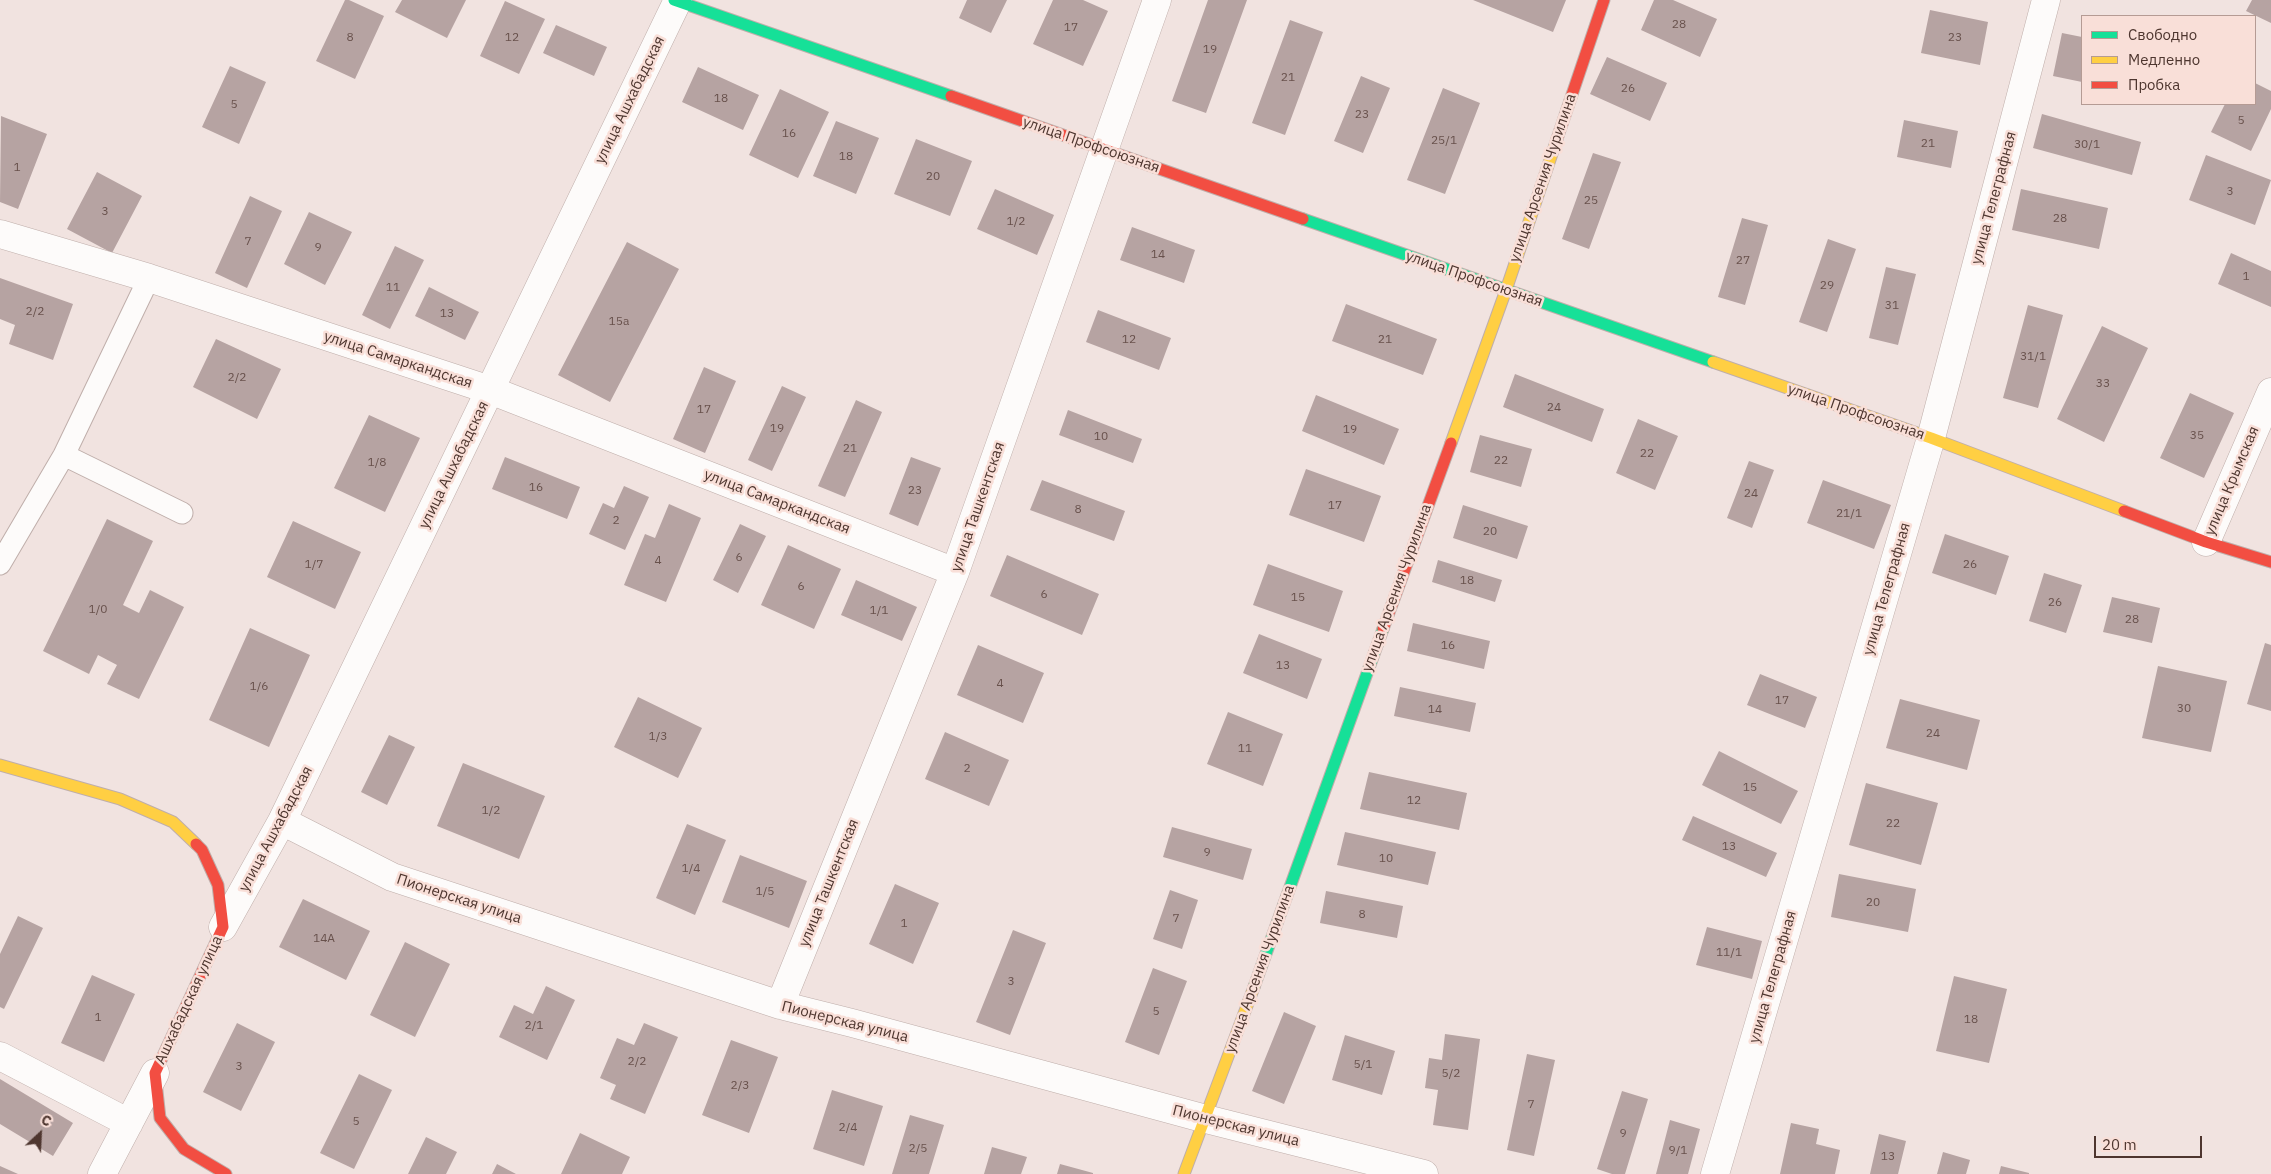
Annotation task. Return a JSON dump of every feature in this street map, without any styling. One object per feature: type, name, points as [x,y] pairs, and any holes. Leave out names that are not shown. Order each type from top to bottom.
[{"type":"street","name":"улица Профсоюзная","points":[[677,0],[1931,438],[2206,542],[2271,562]]},
{"type":"street","name":"улица Ашхабадская","points":[[224,927],[282,821],[677,0]]},
{"type":"street","name":"улица Ташкентская","points":[[780,1006],[955,572],[1157,0]]},
{"type":"street","name":"улица Арсения Чурилина","points":[[1184,1174],[1206,1119],[1506,290],[1604,0]]},
{"type":"street","name":"улица Телеграфная","points":[[1715,1174],[1931,438],[2046,0]]},
{"type":"street","name":"улица Самаркандская","points":[[0,234],[149,278],[490,390],[955,572]]},
{"type":"street","name":"улица Крымская","points":[[2206,542],[2271,392]]},
{"type":"street","points":[[0,765],[120,799],[173,822],[202,850],[218,884],[224,927]]},
{"type":"street","name":"Пионерская улица","points":[[282,821],[392,877],[780,1006],[852,1023],[1206,1119],[1424,1174]]},
{"type":"street","name":"Ашхабадская улица","points":[[155,1073],[224,927]]},
{"type":"street","points":[[0,1056],[129,1123]]},
{"type":"street","points":[[102,1174],[155,1073]]},
{"type":"street","points":[[155,1073],[160,1118],[184,1149],[226,1174]]},
{"type":"lane","points":[[0,564],[64,455],[149,278]]},
{"type":"lane","points":[[64,455],[182,513]]},
{"type":"building","points":[[345,0],[349,0],[384,16],[355,79],[316,61]]},
{"type":"building","points":[[402,0],[466,0],[447,38],[395,12]]},
{"type":"building","points":[[967,0],[1007,0],[991,33],[959,18]]},
{"type":"building","points":[[1053,0],[1083,0],[1108,11],[1083,66],[1033,44]]},
{"type":"building","points":[[1208,0],[1247,0],[1206,113],[1172,101]]},
{"type":"building","points":[[1473,0],[1566,0],[1553,32]]},
{"type":"building","points":[[1654,0],[1673,0],[1717,19],[1700,57],[1641,30]]},
{"type":"building","points":[[2252,0],[2271,0],[2271,23],[2256,15],[2246,11]]},
{"type":"building","points":[[505,1],[545,19],[519,74],[480,56]]},
{"type":"building","points":[[1930,10],[1988,22],[1980,65],[1921,53]]},
{"type":"building","points":[[1290,20],[1323,32],[1285,135],[1252,123]]},
{"type":"building","points":[[556,25],[607,47],[594,76],[543,53]]},
{"type":"building","points":[[2062,33],[2081,37],[2081,82],[2053,76]]},
{"type":"building","points":[[1607,57],[1667,83],[1650,121],[1590,94]]},
{"type":"building","points":[[230,66],[266,82],[239,144],[202,127]]},
{"type":"building","points":[[698,67],[759,95],[743,130],[682,102]]},
{"type":"building","points":[[1361,76],[1390,88],[1363,153],[1334,141]]},
{"type":"building","points":[[2256,84],[2271,91],[2271,109],[2251,151],[2211,132],[2224,105],[2256,105]]},
{"type":"building","points":[[1443,88],[1480,103],[1445,194],[1407,180]]},
{"type":"building","points":[[780,89],[829,112],[798,178],[749,155]]},
{"type":"building","points":[[2042,114],[2141,142],[2132,175],[2033,148]]},
{"type":"building","points":[[1,116],[47,134],[18,209],[0,202]]},
{"type":"building","points":[[1904,120],[1958,131],[1951,168],[1897,157]]},
{"type":"building","points":[[836,121],[879,138],[856,194],[813,176]]},
{"type":"building","points":[[916,139],[972,161],[950,216],[894,194]]},
{"type":"building","points":[[1593,153],[1621,162],[1589,249],[1562,239]]},
{"type":"building","points":[[2206,155],[2271,180],[2255,225],[2189,200]]},
{"type":"building","points":[[97,172],[142,196],[112,253],[67,229]]},
{"type":"building","points":[[995,189],[1054,215],[1037,255],[977,229]]},
{"type":"building","points":[[2021,189],[2108,208],[2099,249],[2012,230]]},
{"type":"building","points":[[250,196],[282,211],[247,288],[215,273]]},
{"type":"building","points":[[309,212],[352,232],[325,285],[284,264]]},
{"type":"building","points":[[1742,218],[1768,225],[1745,305],[1718,297]]},
{"type":"building","points":[[1132,227],[1195,250],[1184,283],[1120,260]]},
{"type":"building","points":[[1828,239],[1856,249],[1827,332],[1799,322]]},
{"type":"building","points":[[627,242],[679,269],[610,402],[558,375]]},
{"type":"building","points":[[395,246],[424,260],[390,329],[362,315]]},
{"type":"building","points":[[2231,253],[2271,271],[2271,307],[2218,284]]},
{"type":"building","points":[[1886,267],[1916,274],[1898,345],[1869,338]]},
{"type":"building","points":[[0,278],[73,304],[53,360],[9,344],[15,325],[0,319]]},
{"type":"building","points":[[429,287],[479,312],[465,340],[415,316]]},
{"type":"building","points":[[1346,304],[1437,339],[1423,375],[1332,341]]},
{"type":"building","points":[[2028,305],[2063,315],[2038,408],[2003,398]]},
{"type":"building","points":[[1098,310],[1171,338],[1159,370],[1086,342]]},
{"type":"building","points":[[2102,326],[2148,348],[2104,442],[2057,419]]},
{"type":"building","points":[[216,339],[281,369],[257,419],[193,387]]},
{"type":"building","points":[[704,367],[736,381],[705,453],[673,439]]},
{"type":"building","points":[[1515,374],[1604,409],[1592,442],[1503,407]]},
{"type":"building","points":[[782,386],[806,397],[772,471],[748,460]]},
{"type":"building","points":[[2190,393],[2234,413],[2204,478],[2160,458]]},
{"type":"building","points":[[1316,395],[1399,429],[1384,465],[1302,431]]},
{"type":"building","points":[[856,400],[882,412],[845,497],[818,486]]},
{"type":"building","points":[[1068,410],[1142,439],[1133,463],[1059,435]]},
{"type":"building","points":[[369,415],[420,438],[385,512],[334,488]]},
{"type":"building","points":[[1638,419],[1678,436],[1655,490],[1616,473]]},
{"type":"building","points":[[1480,435],[1532,449],[1521,487],[1470,472]]},
{"type":"building","points":[[505,457],[580,487],[567,519],[492,489]]},
{"type":"building","points":[[911,457],[941,468],[918,526],[889,514]]},
{"type":"building","points":[[1749,461],[1774,470],[1752,528],[1727,518]]},
{"type":"building","points":[[1306,469],[1381,496],[1364,542],[1289,515]]},
{"type":"building","points":[[1042,480],[1125,511],[1114,541],[1030,510]]},
{"type":"building","points":[[1823,480],[1891,505],[1874,549],[1807,523]]},
{"type":"building","points":[[624,486],[649,497],[625,550],[589,534],[603,503],[614,508]]},
{"type":"building","points":[[669,504],[701,518],[666,602],[624,585],[645,534],[655,538]]},
{"type":"building","points":[[1463,505],[1528,526],[1517,559],[1453,538]]},
{"type":"building","points":[[107,519],[153,541],[123,605],[139,613],[150,590],[184,607],[139,699],[107,684],[117,665],[98,655],[89,674],[43,651]]},
{"type":"building","points":[[293,521],[361,552],[335,609],[267,577]]},
{"type":"building","points":[[740,524],[766,536],[738,593],[713,580]]},
{"type":"building","points":[[1945,534],[2009,556],[1996,595],[1932,573]]},
{"type":"building","points":[[788,545],[841,569],[814,629],[761,605]]},
{"type":"building","points":[[1007,555],[1099,594],[1082,635],[990,596]]},
{"type":"building","points":[[1438,560],[1502,580],[1495,602],[1432,582]]},
{"type":"building","points":[[1268,564],[1343,591],[1329,632],[1253,605]]},
{"type":"building","points":[[2044,573],[2082,585],[2066,633],[2029,621]]},
{"type":"building","points":[[856,580],[917,607],[902,641],[841,615]]},
{"type":"building","points":[[2112,597],[2160,608],[2152,643],[2103,632]]},
{"type":"building","points":[[1413,623],[1490,641],[1484,669],[1407,651]]},
{"type":"building","points":[[250,628],[310,655],[269,747],[209,720]]},
{"type":"building","points":[[1259,634],[1322,659],[1307,699],[1243,673]]},
{"type":"building","points":[[2265,643],[2271,645],[2271,711],[2247,704]]},
{"type":"building","points":[[978,645],[1044,673],[1023,723],[957,695]]},
{"type":"building","points":[[2158,666],[2227,681],[2211,752],[2142,738]]},
{"type":"building","points":[[1760,674],[1817,697],[1805,728],[1747,705]]},
{"type":"building","points":[[1400,687],[1476,703],[1470,732],[1394,716]]},
{"type":"building","points":[[638,697],[702,728],[678,778],[614,747]]},
{"type":"building","points":[[1900,699],[1980,720],[1967,770],[1886,748]]},
{"type":"building","points":[[1228,712],[1283,734],[1263,786],[1207,764]]},
{"type":"building","points":[[945,732],[1009,760],[989,806],[925,779]]},
{"type":"building","points":[[389,735],[415,747],[387,805],[361,792]]},
{"type":"building","points":[[1719,751],[1798,791],[1781,824],[1702,785]]},
{"type":"building","points":[[463,763],[545,796],[519,859],[437,826]]},
{"type":"building","points":[[1369,772],[1467,793],[1459,830],[1360,809]]},
{"type":"building","points":[[1866,783],[1938,803],[1921,865],[1849,845]]},
{"type":"building","points":[[1693,816],[1777,853],[1766,877],[1682,840]]},
{"type":"building","points":[[687,824],[726,840],[695,915],[656,898]]},
{"type":"building","points":[[1172,827],[1252,849],[1243,880],[1163,857]]},
{"type":"building","points":[[1345,832],[1436,852],[1428,885],[1337,865]]},
{"type":"building","points":[[740,855],[807,881],[789,928],[722,902]]},
{"type":"building","points":[[1839,874],[1916,889],[1908,932],[1831,917]]},
{"type":"building","points":[[895,884],[939,903],[913,964],[869,944]]},
{"type":"building","points":[[1170,890],[1198,900],[1182,949],[1153,939]]},
{"type":"building","points":[[1326,891],[1403,906],[1397,938],[1320,923]]},
{"type":"building","points":[[303,899],[370,931],[346,980],[279,947]]},
{"type":"building","points":[[18,916],[43,928],[4,1009],[0,1007],[0,954]]},
{"type":"building","points":[[1707,927],[1762,941],[1752,979],[1696,965]]},
{"type":"building","points":[[1013,930],[1046,943],[1010,1035],[976,1022]]},
{"type":"building","points":[[405,942],[450,964],[415,1037],[370,1015]]},
{"type":"building","points":[[1153,968],[1187,981],[1159,1055],[1125,1042]]},
{"type":"building","points":[[92,975],[135,994],[104,1062],[61,1043]]},
{"type":"building","points":[[1954,976],[2007,989],[1989,1063],[1936,1051]]},
{"type":"building","points":[[546,986],[575,1000],[547,1060],[499,1037],[514,1005],[533,1014]]},
{"type":"building","points":[[1284,1012],[1316,1026],[1284,1104],[1252,1091]]},
{"type":"building","points":[[237,1023],[275,1042],[241,1111],[203,1092]]},
{"type":"building","points":[[644,1023],[678,1037],[645,1114],[610,1099],[616,1085],[600,1078],[617,1038],[634,1045]]},
{"type":"building","points":[[1445,1034],[1480,1039],[1468,1130],[1433,1125],[1438,1090],[1425,1088],[1429,1058],[1442,1060]]},
{"type":"building","points":[[1345,1035],[1395,1051],[1382,1095],[1332,1080]]},
{"type":"building","points":[[731,1040],[778,1057],[749,1133],[702,1115]]},
{"type":"building","points":[[1527,1054],[1555,1060],[1534,1156],[1507,1150]]},
{"type":"building","points":[[359,1074],[392,1090],[354,1169],[320,1153]]},
{"type":"building","points":[[0,1079],[73,1123],[53,1156],[0,1124]]},
{"type":"building","points":[[832,1090],[883,1106],[864,1166],[813,1149]]},
{"type":"building","points":[[1622,1091],[1648,1099],[1625,1174],[1612,1174],[1597,1169]]},
{"type":"building","points":[[910,1115],[944,1125],[929,1174],[892,1174]]},
{"type":"building","points":[[1670,1120],[1700,1129],[1688,1174],[1656,1174]]},
{"type":"building","points":[[1791,1123],[1819,1129],[1816,1144],[1840,1150],[1835,1174],[1780,1174]]},
{"type":"building","points":[[580,1133],[630,1157],[622,1174],[561,1174]]},
{"type":"building","points":[[1879,1134],[1906,1141],[1898,1174],[1870,1174]]},
{"type":"building","points":[[426,1137],[457,1152],[446,1174],[408,1174]]},
{"type":"building","points":[[992,1147],[1027,1157],[1021,1174],[984,1174]]},
{"type":"building","points":[[1943,1152],[1970,1160],[1966,1174],[1937,1174]]},
{"type":"building","points":[[497,1164],[516,1174],[492,1174]]},
{"type":"building","points":[[1060,1164],[1093,1173],[1093,1174],[1057,1174]]},
{"type":"building","points":[[0,1166],[18,1174],[0,1174]]},
{"type":"building","points":[[2001,1166],[2029,1173],[2029,1174],[1999,1174]]},
{"type":"traffic: fast","points":[[674,0],[951,96]]},
{"type":"traffic: fast","points":[[1303,219],[1713,362]]},
{"type":"traffic: fast","points":[[1254,987],[1383,629]]},
{"type":"traffic: slow","points":[[1451,443],[1506,290],[1557,139]]},
{"type":"traffic: slow","points":[[1713,362],[1931,438],[2124,511]]},
{"type":"traffic: slow","points":[[0,765],[120,799],[173,822],[196,844]]},
{"type":"traffic: slow","points":[[1184,1174],[1254,987]]},
{"type":"traffic: jam","points":[[1557,139],[1604,0]]},
{"type":"traffic: jam","points":[[951,96],[1303,219]]},
{"type":"traffic: jam","points":[[1383,629],[1451,443]]},
{"type":"traffic: jam","points":[[2124,511],[2206,542],[2271,562]]},
{"type":"traffic: jam","points":[[196,844],[202,850],[218,885],[223,927],[155,1073],[160,1118],[184,1149],[226,1174]]}]
